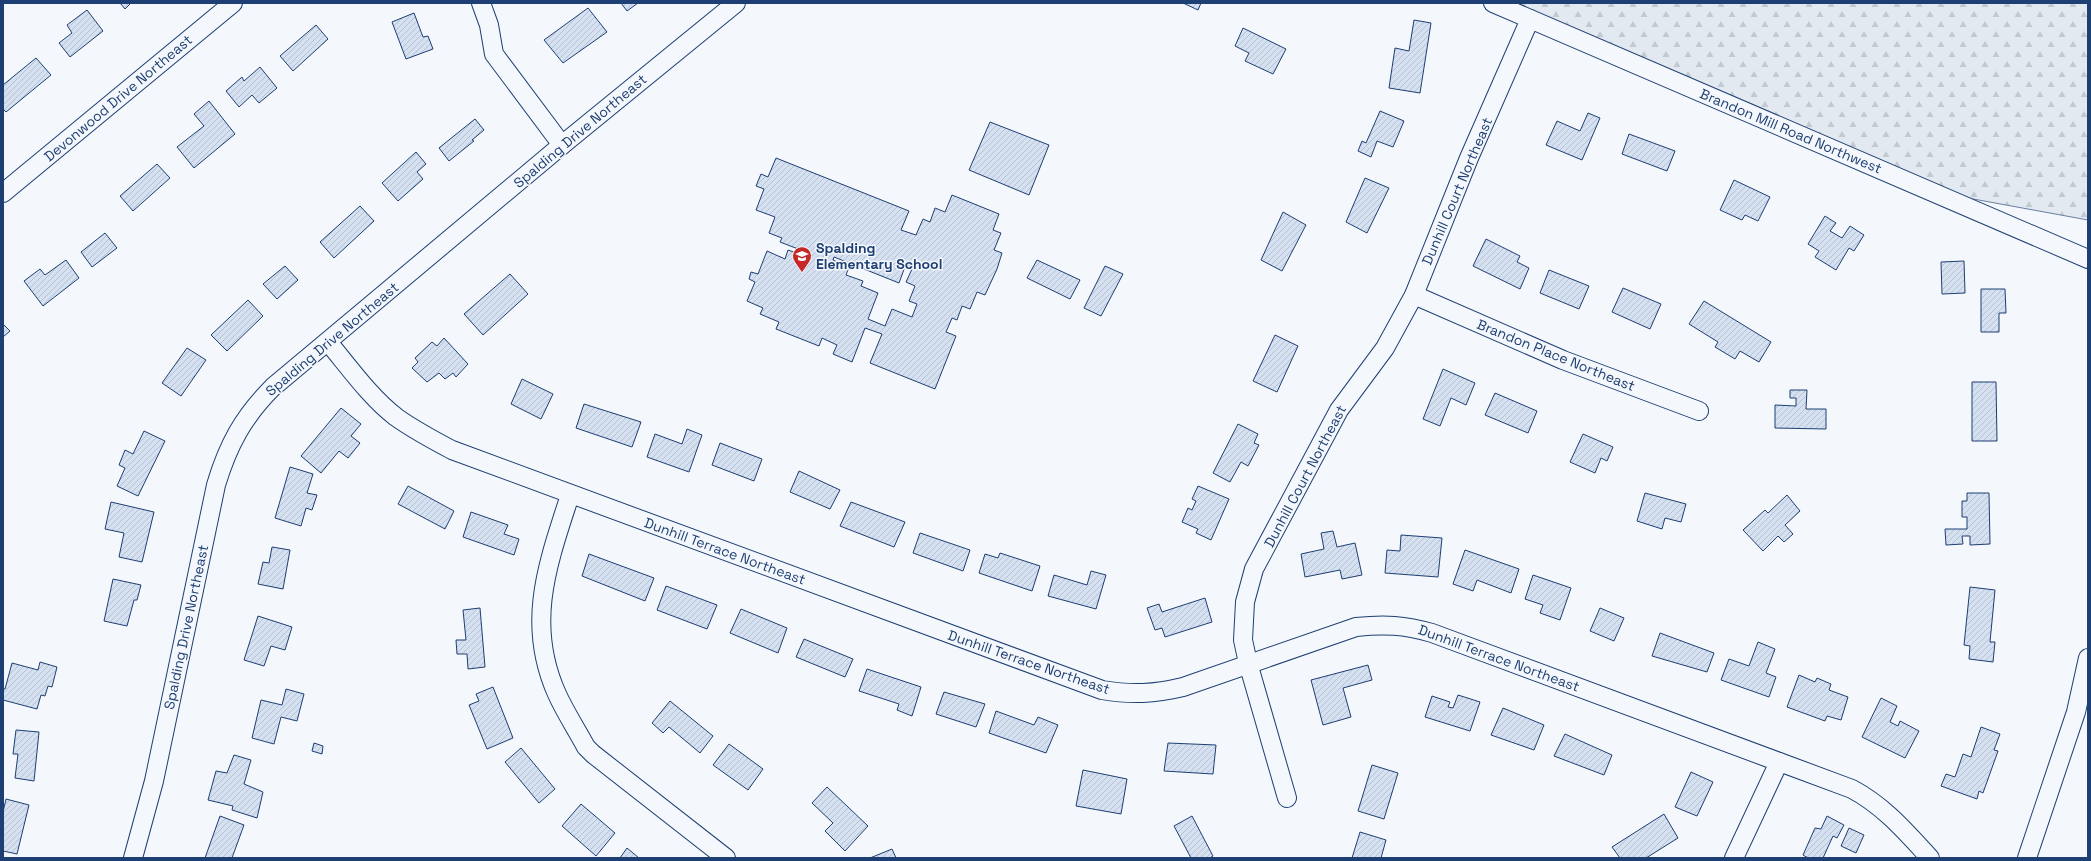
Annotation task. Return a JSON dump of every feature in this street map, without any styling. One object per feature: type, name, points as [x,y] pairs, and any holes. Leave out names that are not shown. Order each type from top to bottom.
[{"type":"street","name":"Devonwood Drive Northeast","points":[[3,193],[233,3]]},
{"type":"street","points":[[481,3],[489,25],[494,54],[562,145]]},
{"type":"street","name":"Spalding Drive Northeast","points":[[133,858],[154,781],[216,485],[225,454],[240,426],[259,400],[273,387],[562,145],[736,3]]},
{"type":"street","name":"Brandon Mill Road Northwest","points":[[1493,3],[1918,185],[2043,241],[2088,259]]},
{"type":"street","name":"Dunhill Court Northeast","points":[[1287,798],[1248,663],[1243,640],[1243,616],[1247,592],[1254,569],[1339,410],[1385,348],[1414,295],[1469,158],[1530,19]]},
{"type":"street","name":"Brandon Place Northeast","points":[[1414,295],[1563,360],[1700,411]]},
{"type":"street","name":"Dunhill Terrace Northeast","points":[[328,342],[376,398],[395,416],[417,432],[452,450],[570,495],[1102,690],[1130,694],[1162,692],[1183,687],[1248,663],[1356,627],[1383,624],[1410,627],[1432,633],[1852,789],[1871,799],[1898,824],[1930,858]]},
{"type":"street","points":[[570,495],[546,569],[541,603],[540,628],[543,651],[556,693],[586,747],[592,754],[726,858]]},
{"type":"street","points":[[2027,858],[2076,712],[2088,658]]},
{"type":"street","points":[[1734,858],[1779,762]]},
{"type":"green space","points":[[1504,3],[2088,3],[2088,220],[1935,192]]},
{"type":"building","points":[[120,3],[131,3],[125,9]]},
{"type":"building","points":[[621,3],[638,3],[627,11]]},
{"type":"building","points":[[1183,3],[1201,3],[1198,10]]},
{"type":"building","points":[[588,8],[607,32],[563,63],[544,40]]},
{"type":"building","points":[[87,10],[103,31],[70,57],[59,43],[72,33],[67,25]]},
{"type":"building","points":[[414,13],[423,37],[428,36],[433,49],[406,59],[392,22]]},
{"type":"building","points":[[1414,20],[1431,23],[1420,93],[1389,88],[1395,48],[1409,51]]},
{"type":"building","points":[[316,25],[328,39],[293,71],[280,56]]},
{"type":"building","points":[[1243,28],[1286,49],[1273,74],[1245,61],[1249,53],[1235,46]]},
{"type":"building","points":[[36,58],[51,75],[6,112],[3,109],[3,85]]},
{"type":"building","points":[[260,67],[277,88],[259,103],[252,95],[239,107],[226,91],[242,77],[244,81]]},
{"type":"building","points":[[209,101],[235,134],[194,168],[177,147],[204,126],[194,114]]},
{"type":"building","points":[[1380,111],[1404,121],[1393,147],[1377,141],[1371,157],[1358,151],[1362,141],[1366,143]]},
{"type":"building","points":[[1588,113],[1600,118],[1582,160],[1546,145],[1557,121],[1580,131]]},
{"type":"building","points":[[475,119],[484,130],[472,140],[474,141],[449,161],[439,148]]},
{"type":"building","points":[[990,122],[1049,145],[1029,195],[969,170]]},
{"type":"building","points":[[1629,134],[1675,151],[1667,171],[1622,154]]},
{"type":"building","points":[[416,152],[426,164],[417,172],[423,179],[398,201],[382,183]]},
{"type":"building","name":"Spalding Elementary School","points":[[776,158],[909,211],[901,230],[916,235],[923,219],[930,222],[935,208],[945,212],[952,195],[999,214],[993,230],[1001,233],[994,250],[1002,253],[997,269],[985,295],[977,292],[970,309],[962,306],[957,320],[952,318],[946,332],[956,336],[935,389],[870,363],[882,334],[865,328],[852,362],[833,354],[837,345],[822,338],[819,346],[776,329],[779,322],[760,314],[763,308],[747,301],[755,282],[749,279],[751,272],[758,274],[767,251],[785,259],[788,250],[805,256],[806,252],[780,242],[782,238],[769,233],[775,217],[756,210],[764,189],[756,186],[761,174],[768,177]],"holes":[[[834,257],[899,283],[906,264],[913,267],[906,282],[915,286],[909,301],[917,304],[912,317],[892,309],[885,326],[868,319],[878,293],[861,286],[863,281],[846,275],[849,267],[833,260]]]},
{"type":"building","points":[[157,164],[170,178],[133,211],[120,196]]},
{"type":"building","points":[[1365,178],[1389,188],[1367,233],[1346,222]]},
{"type":"building","points":[[1734,180],[1770,197],[1758,221],[1745,215],[1742,220],[1720,210]]},
{"type":"building","points":[[360,206],[374,221],[334,258],[320,242]]},
{"type":"building","points":[[1283,212],[1306,225],[1282,271],[1261,260]]},
{"type":"building","points":[[1825,216],[1836,223],[1830,231],[1842,238],[1850,226],[1864,235],[1854,251],[1849,248],[1836,270],[1815,257],[1819,251],[1808,244]]},
{"type":"building","points":[[105,233],[117,248],[92,267],[81,252]]},
{"type":"building","points":[[1486,239],[1520,256],[1517,262],[1529,268],[1520,289],[1473,266]]},
{"type":"building","points":[[66,260],[79,278],[43,306],[24,281],[40,269],[45,275]]},
{"type":"building","points":[[1037,260],[1080,280],[1070,299],[1027,278]]},
{"type":"building","points":[[1964,261],[1965,293],[1942,294],[1941,262]]},
{"type":"building","points":[[285,266],[298,280],[277,299],[263,284]]},
{"type":"building","points":[[1105,266],[1123,274],[1101,316],[1084,308]]},
{"type":"building","points":[[1549,270],[1589,286],[1579,309],[1540,293]]},
{"type":"building","points":[[510,274],[528,294],[483,335],[464,314]]},
{"type":"building","points":[[1623,288],[1661,304],[1650,329],[1612,312]]},
{"type":"building","points":[[1981,289],[2005,289],[2006,313],[1999,313],[1999,332],[1981,332]]},
{"type":"building","points":[[248,300],[263,316],[227,351],[211,335]]},
{"type":"building","points":[[1704,301],[1771,342],[1759,362],[1740,351],[1735,359],[1715,347],[1718,342],[1689,324]]},
{"type":"building","points":[[3,324],[10,331],[3,337]]},
{"type":"building","points":[[1275,335],[1298,346],[1277,392],[1253,381]]},
{"type":"building","points":[[444,338],[468,364],[456,377],[453,373],[445,379],[439,373],[427,382],[412,368],[418,362],[415,358],[432,342],[437,346]]},
{"type":"building","points":[[187,348],[206,360],[181,396],[162,383]]},
{"type":"building","points":[[1443,369],[1475,383],[1466,405],[1451,398],[1440,426],[1423,419]]},
{"type":"building","points":[[522,379],[553,394],[541,419],[511,404]]},
{"type":"building","points":[[1972,382],[1996,382],[1997,441],[1972,441]]},
{"type":"building","points":[[1790,390],[1807,390],[1806,409],[1826,409],[1826,429],[1775,428],[1775,405],[1796,406],[1796,398],[1790,398]]},
{"type":"building","points":[[1495,393],[1537,411],[1528,433],[1485,415]]},
{"type":"building","points":[[584,404],[641,422],[632,447],[576,428]]},
{"type":"building","points":[[341,408],[361,424],[351,436],[360,443],[348,458],[339,451],[321,473],[301,456]]},
{"type":"building","points":[[1238,424],[1258,434],[1254,443],[1259,445],[1248,466],[1241,462],[1230,482],[1213,473]]},
{"type":"building","points":[[687,429],[702,435],[689,472],[647,457],[655,434],[682,444]]},
{"type":"building","points":[[144,431],[165,441],[138,496],[117,486],[125,468],[119,465],[125,450],[133,454]]},
{"type":"building","points":[[1583,434],[1613,447],[1607,461],[1601,458],[1595,473],[1570,462]]},
{"type":"building","points":[[720,443],[762,459],[754,481],[712,465]]},
{"type":"building","points":[[290,467],[313,474],[307,493],[317,495],[312,510],[306,508],[301,526],[275,518]]},
{"type":"building","points":[[799,471],[840,490],[830,509],[790,492]]},
{"type":"building","points":[[408,486],[454,511],[445,529],[398,504]]},
{"type":"building","points":[[1198,486],[1229,499],[1211,540],[1196,533],[1198,529],[1182,522],[1188,508],[1192,510],[1196,501],[1192,499]]},
{"type":"building","points":[[1645,493],[1686,504],[1681,522],[1665,518],[1662,529],[1637,521]]},
{"type":"building","points":[[1967,493],[1989,493],[1990,544],[1970,545],[1970,536],[1962,536],[1963,544],[1946,545],[1945,529],[1967,529],[1967,517],[1962,517],[1962,501],[1967,501]]},
{"type":"building","points":[[1787,495],[1800,511],[1785,525],[1793,534],[1784,542],[1778,536],[1763,551],[1743,530],[1765,510],[1768,513]]},
{"type":"building","points":[[111,502],[154,512],[142,562],[119,557],[124,533],[105,529]]},
{"type":"building","points":[[851,502],[905,522],[894,547],[840,526]]},
{"type":"building","points":[[471,512],[508,525],[504,534],[519,539],[514,555],[463,537]]},
{"type":"building","points":[[1333,531],[1337,547],[1355,543],[1362,575],[1342,579],[1340,570],[1305,577],[1301,554],[1324,549],[1321,533]]},
{"type":"building","points":[[920,533],[970,550],[963,571],[913,553]]},
{"type":"building","points":[[1401,535],[1442,538],[1438,577],[1385,573],[1387,550],[1400,551]]},
{"type":"building","points":[[272,547],[290,550],[283,589],[258,584],[263,562],[269,563]]},
{"type":"building","points":[[1465,550],[1519,569],[1511,593],[1477,580],[1473,591],[1453,584]]},
{"type":"building","points":[[1000,553],[1040,566],[1032,591],[979,573],[985,554],[998,558]]},
{"type":"building","points":[[589,554],[654,578],[645,601],[582,576]]},
{"type":"building","points":[[1091,571],[1106,575],[1096,609],[1048,596],[1054,575],[1087,585]]},
{"type":"building","points":[[1533,575],[1571,588],[1560,620],[1540,613],[1543,605],[1525,599]]},
{"type":"building","points":[[113,579],[141,585],[137,600],[134,600],[127,626],[104,621]]},
{"type":"building","points":[[666,586],[717,605],[707,629],[657,610]]},
{"type":"building","points":[[1970,587],[1995,590],[1990,642],[1995,642],[1993,662],[1969,659],[1970,646],[1964,645]]},
{"type":"building","points":[[1205,598],[1212,622],[1165,637],[1162,628],[1155,630],[1147,608],[1159,604],[1162,612]]},
{"type":"building","points":[[480,608],[485,667],[468,669],[467,654],[457,654],[456,640],[466,640],[463,610]]},
{"type":"building","points":[[1600,608],[1624,618],[1614,641],[1590,631]]},
{"type":"building","points":[[741,609],[787,628],[778,653],[730,633]]},
{"type":"building","points":[[258,616],[292,627],[285,650],[271,646],[264,666],[244,660]]},
{"type":"building","points":[[1660,633],[1714,653],[1707,672],[1652,656]]},
{"type":"building","points":[[804,639],[853,659],[845,677],[796,657]]},
{"type":"building","points":[[1758,642],[1775,649],[1766,673],[1776,677],[1769,697],[1721,680],[1729,659],[1749,666]]},
{"type":"building","points":[[40,662],[57,667],[52,687],[48,686],[45,696],[41,695],[37,709],[3,700],[3,689],[5,689],[12,663],[38,670]]},
{"type":"building","points":[[1368,665],[1372,680],[1343,688],[1351,717],[1323,725],[1311,680]]},
{"type":"building","points":[[867,669],[921,687],[912,716],[897,710],[899,704],[859,691]]},
{"type":"building","points":[[1799,675],[1815,682],[1817,678],[1831,684],[1829,690],[1848,697],[1841,720],[1827,716],[1825,721],[1787,707]]},
{"type":"building","points":[[493,687],[513,738],[487,749],[469,705],[479,701],[476,694]]},
{"type":"building","points":[[286,689],[304,694],[297,721],[281,717],[274,744],[252,738],[261,700],[282,705]]},
{"type":"building","points":[[944,692],[985,704],[976,727],[936,714]]},
{"type":"building","points":[[1458,695],[1480,702],[1470,731],[1425,717],[1432,696],[1450,702],[1448,707],[1453,708]]},
{"type":"building","points":[[1881,698],[1897,706],[1890,722],[1898,726],[1900,721],[1919,731],[1905,758],[1862,737]]},
{"type":"building","points":[[670,701],[713,736],[700,753],[669,727],[663,733],[652,723]]},
{"type":"building","points":[[1503,708],[1544,725],[1534,750],[1491,735]]},
{"type":"building","points":[[996,711],[1034,725],[1038,717],[1058,725],[1046,753],[989,733]]},
{"type":"building","points":[[1981,727],[2000,734],[1994,750],[1998,751],[1983,793],[1979,791],[1977,799],[1941,786],[1946,774],[1955,777],[1963,754],[1971,757]]},
{"type":"building","points":[[16,730],[39,732],[34,781],[15,778],[18,754],[13,754]]},
{"type":"building","points":[[1565,734],[1612,755],[1604,775],[1554,756]]},
{"type":"building","points":[[314,743],[323,746],[322,754],[312,751]]},
{"type":"building","points":[[1168,743],[1216,745],[1213,774],[1164,771]]},
{"type":"building","points":[[729,744],[763,769],[748,790],[713,765]]},
{"type":"building","points":[[521,748],[555,789],[539,803],[505,762]]},
{"type":"building","points":[[234,755],[251,760],[244,784],[263,792],[257,818],[232,810],[233,806],[208,800],[216,771],[227,773]]},
{"type":"building","points":[[1372,765],[1398,773],[1384,819],[1358,811]]},
{"type":"building","points":[[1083,770],[1127,779],[1121,814],[1076,806]]},
{"type":"building","points":[[1691,772],[1713,782],[1697,816],[1675,807]]},
{"type":"building","points":[[827,787],[868,826],[845,851],[825,831],[833,823],[812,803]]},
{"type":"building","points":[[6,799],[29,805],[17,854],[3,851],[3,812]]},
{"type":"building","points":[[581,804],[615,833],[596,856],[562,826]]},
{"type":"building","points":[[1664,814],[1678,838],[1646,858],[1620,858],[1612,847]]},
{"type":"building","points":[[220,816],[244,825],[232,858],[205,858]]},
{"type":"building","points":[[1192,816],[1213,856],[1210,858],[1191,858],[1174,826]]},
{"type":"building","points":[[1827,816],[1844,825],[1837,838],[1833,836],[1823,858],[1808,858],[1803,855],[1815,828],[1821,829]]},
{"type":"building","points":[[1849,828],[1864,835],[1856,853],[1841,846]]},
{"type":"building","points":[[1360,832],[1386,840],[1381,858],[1352,858]]},
{"type":"building","points":[[627,848],[639,858],[620,858]]},
{"type":"building","points":[[892,849],[896,858],[870,858]]},
{"type":"place","name":"Spalding Elementary School","points":[[802,273]]}]
